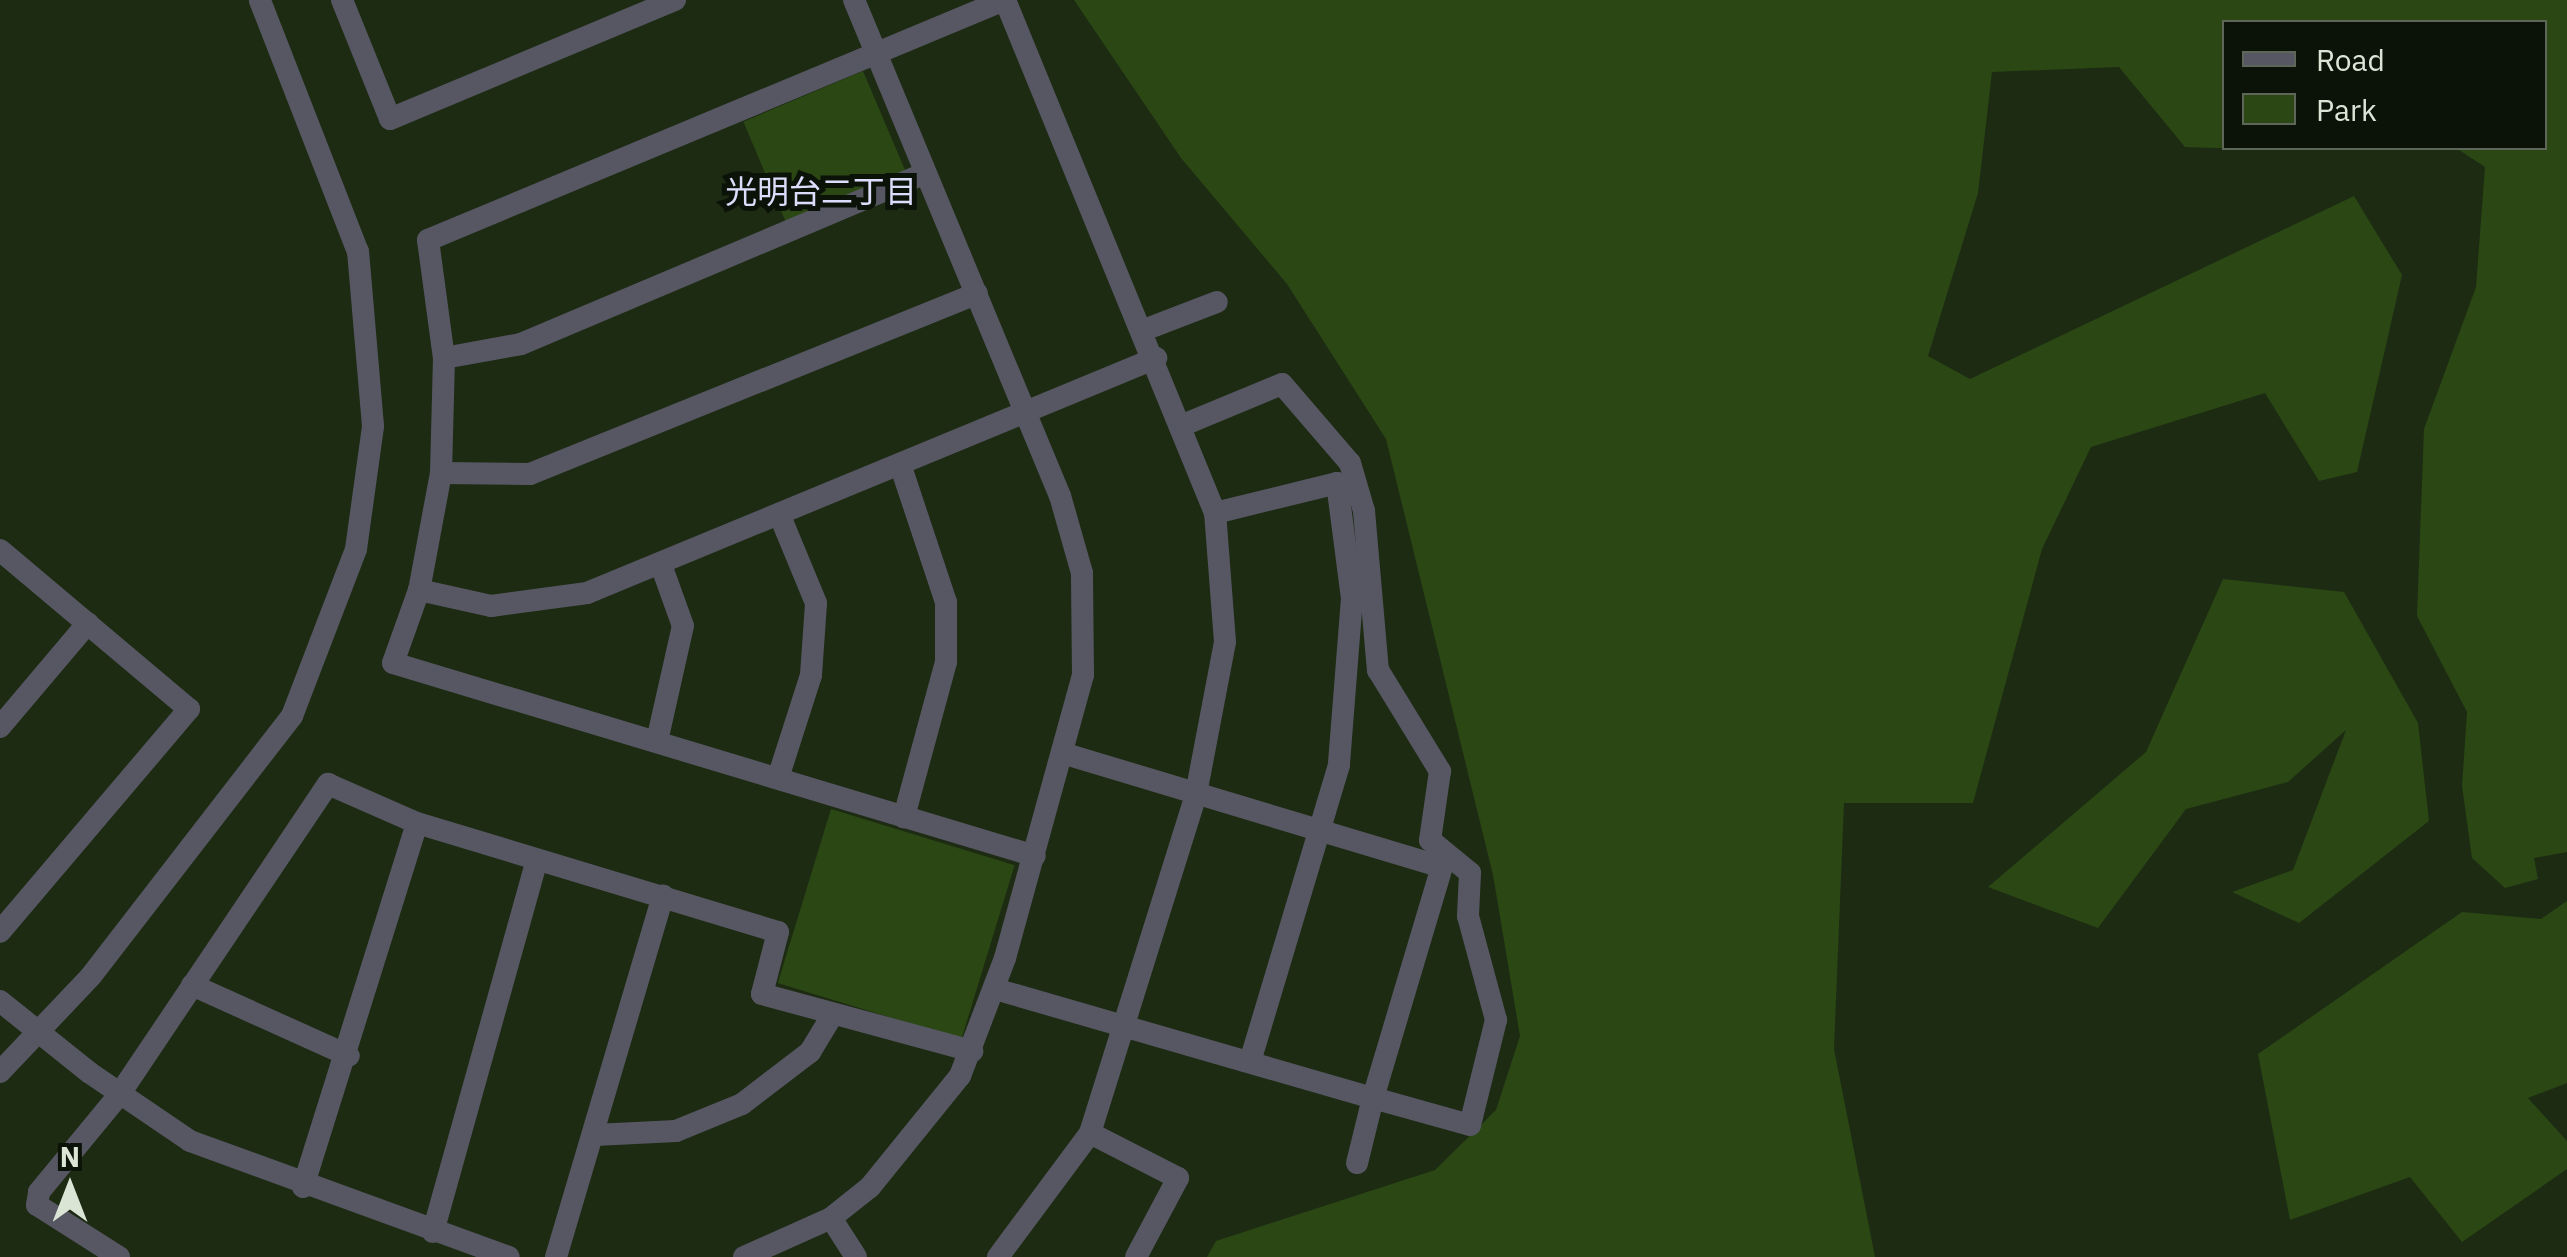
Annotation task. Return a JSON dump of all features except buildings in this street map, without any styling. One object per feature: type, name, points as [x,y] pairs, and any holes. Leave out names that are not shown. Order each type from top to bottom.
[{"type":"street","points":[[0,1072],[91,976],[292,716],[356,548],[373,426],[358,252],[260,0]]},
{"type":"street","points":[[342,0],[390,119],[674,0]]},
{"type":"street","points":[[744,1257],[831,1218],[916,1140],[972,1050],[995,989],[1065,754],[1082,675],[1082,573],[1027,411],[854,0]]},
{"type":"street","points":[[998,1257],[1090,1133],[1127,1025],[1196,794],[1225,642],[1215,514],[1156,358],[1004,0],[428,240],[444,358],[441,472],[418,590],[393,663],[1035,856]]},
{"type":"street","points":[[444,358],[522,344],[925,173]]},
{"type":"street","points":[[441,472],[530,474],[977,293]]},
{"type":"street","points":[[1144,330],[1216,302]]},
{"type":"street","points":[[418,590],[491,606],[543,604],[661,565],[1156,358]]},
{"type":"street","points":[[995,989],[1470,1125],[1496,1020],[1468,916],[1470,873],[1430,840],[1440,771],[1378,670],[1364,511],[1350,463],[1282,384],[1183,425]]},
{"type":"street","points":[[900,464],[946,602],[946,662],[904,817]]},
{"type":"street","points":[[1215,514],[1337,484],[1351,683],[1318,828],[1250,1062]]},
{"type":"street","points":[[778,778],[815,638],[816,603],[780,516]]},
{"type":"street","points":[[0,550],[188,709],[0,932]]},
{"type":"street","points":[[656,741],[683,626],[661,565]]},
{"type":"street","points":[[0,727],[88,623]]},
{"type":"street","points":[[1065,754],[1442,867],[1356,1162]]},
{"type":"street","points":[[119,1257],[38,1205],[119,1094],[328,784],[416,823],[778,932],[762,994],[972,1050]]},
{"type":"street","points":[[303,1187],[349,1056],[416,823]]},
{"type":"street","points":[[433,1232],[537,860]]},
{"type":"street","points":[[556,1257],[595,1135],[662,896]]},
{"type":"street","points":[[192,984],[349,1056]]},
{"type":"street","points":[[0,1001],[90,1073],[190,1141],[303,1187],[509,1257]]},
{"type":"street","points":[[595,1135],[676,1132],[742,1104],[810,1052],[834,1014]]},
{"type":"street","points":[[1090,1133],[1178,1178],[1136,1257]]},
{"type":"street","points":[[831,1218],[856,1257]]},
{"type":"green space","points":[[1074,0],[2567,0],[2567,852],[2534,858],[2538,879],[2505,888],[2472,858],[2462,786],[2467,712],[2417,616],[2424,429],[2476,287],[2485,167],[2459,150],[2547,150],[2547,20],[2222,20],[2222,148],[2185,147],[2119,67],[1992,72],[1978,193],[1928,356],[1970,379],[2354,196],[2402,275],[2357,472],[2319,481],[2265,393],[2091,447],[2042,549],[1973,803],[1844,803],[1834,1049],[1875,1257],[1207,1257],[1216,1241],[1435,1170],[1496,1110],[1520,1036],[1493,875],[1386,439],[1287,284],[1181,158]]},
{"type":"green space","points":[[863,71],[906,171],[786,222],[743,122]]},
{"type":"green space","points":[[2223,579],[2344,592],[2418,723],[2429,821],[2299,923],[2232,892],[2293,870],[2346,730],[2288,782],[2186,809],[2098,928],[1988,887],[2146,752]]},
{"type":"green space","points":[[831,809],[1015,865],[961,1039],[778,983]]},
{"type":"green space","points":[[2567,901],[2567,1083],[2528,1098],[2567,1141],[2567,1169],[2462,1242],[2410,1177],[2290,1220],[2258,1054],[2462,912],[2541,919]]},
{"type":"district","name":"光明台二丁目","points":[[821,191]]}]
